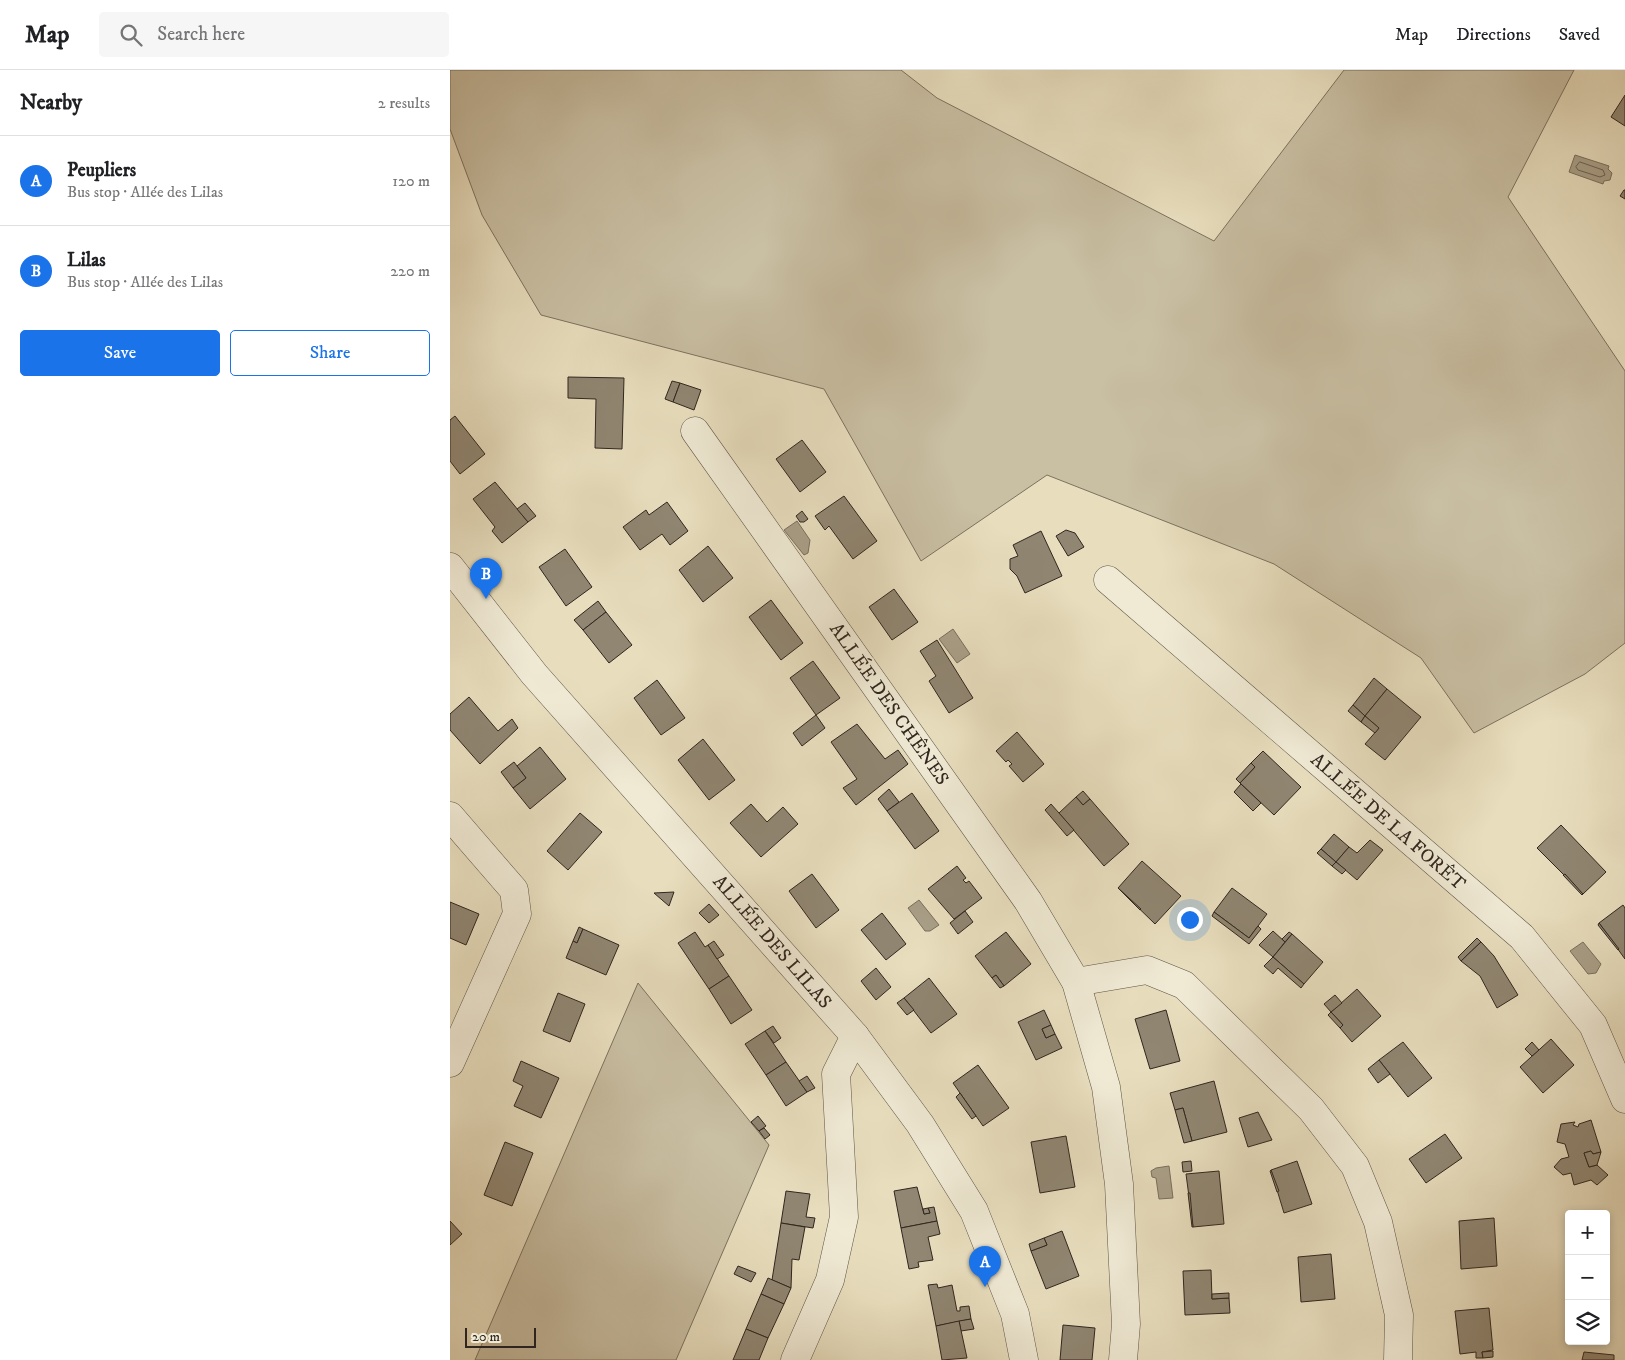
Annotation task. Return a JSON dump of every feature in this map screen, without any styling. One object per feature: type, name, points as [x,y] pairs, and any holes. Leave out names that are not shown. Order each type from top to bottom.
[{"type":"street","name":"ALLÉE DES CHÊNES","points":[[695,431],[1028,901],[1076,982],[1106,1087],[1119,1184],[1126,1324],[1123,1360]]},
{"type":"street","name":"ALLÉE DES LILAS","points":[[450,567],[534,674],[855,1036],[920,1124],[974,1211],[1015,1314],[1024,1360]]},
{"type":"street","name":"ALLÉE DE LA FORÊT","points":[[1108,580],[1522,937],[1593,1025],[1625,1099]]},
{"type":"street","points":[[450,816],[514,890],[517,914],[450,1063]]},
{"type":"street","points":[[1076,982],[1147,970],[1184,985],[1311,1109],[1355,1166],[1378,1222],[1399,1315],[1398,1360]]},
{"type":"street","points":[[795,1360],[830,1280],[844,1217],[836,1074],[855,1036]]},
{"type":"shaded area","points":[[450,70],[901,70],[937,98],[1214,241],[1344,70],[1574,70],[1508,197],[1625,371],[1625,643],[1585,674],[1474,733],[1421,658],[1274,564],[1047,475],[921,561],[824,389],[541,315],[482,215],[450,129]]},
{"type":"shaded area","points":[[638,983],[769,1145],[676,1360],[475,1360]]},
{"type":"water","points":[[1575,155],[1609,166],[1608,169],[1612,173],[1610,180],[1604,181],[1603,184],[1569,172]]},
{"type":"water","points":[[797,521],[810,540],[808,553],[804,555],[784,530]]},
{"type":"water","points":[[953,629],[970,654],[957,663],[939,639]]},
{"type":"water","points":[[919,900],[939,925],[930,931],[925,931],[908,908]]},
{"type":"water","points":[[1583,942],[1601,964],[1596,973],[1588,974],[1570,951]]},
{"type":"water","points":[[1169,1166],[1173,1198],[1159,1199],[1156,1178],[1152,1177],[1151,1171],[1156,1168]]},
{"type":"building","points":[[1625,95],[1625,126],[1611,117]]},
{"type":"building","points":[[1625,190],[1625,199],[1620,196]]},
{"type":"building","points":[[568,377],[624,378],[622,449],[595,448],[596,399],[568,398]]},
{"type":"building","points":[[672,381],[680,383],[673,402],[665,399]]},
{"type":"building","points":[[680,383],[701,390],[694,410],[673,402]]},
{"type":"building","points":[[455,416],[485,454],[460,474],[450,461],[450,420]]},
{"type":"building","points":[[802,440],[826,472],[800,492],[776,459]]},
{"type":"building","points":[[495,482],[528,522],[502,543],[492,531],[495,527],[473,499]]},
{"type":"building","points":[[844,496],[877,541],[853,559],[829,526],[825,530],[815,516]]},
{"type":"building","points":[[667,502],[688,531],[670,545],[662,534],[640,550],[623,527],[646,510],[649,515]]},
{"type":"building","points":[[525,503],[536,516],[528,522],[517,509]]},
{"type":"building","points":[[802,511],[808,519],[800,522],[796,516]]},
{"type":"building","points":[[1066,530],[1075,533],[1084,547],[1068,556],[1056,536]]},
{"type":"building","points":[[1041,531],[1062,576],[1025,593],[1017,576],[1010,569],[1010,559],[1018,556],[1013,545]]},
{"type":"building","points":[[708,546],[733,578],[703,602],[679,570]]},
{"type":"building","points":[[565,549],[592,587],[566,606],[539,567]]},
{"type":"building","points":[[894,589],[918,622],[892,640],[869,607]]},
{"type":"building","points":[[771,600],[803,643],[781,660],[749,617]]},
{"type":"building","points":[[598,601],[606,612],[583,630],[574,620]]},
{"type":"building","points":[[606,612],[632,645],[609,663],[583,630]]},
{"type":"building","points":[[937,640],[973,698],[949,713],[929,681],[936,676],[920,651]]},
{"type":"building","points":[[813,661],[840,698],[816,715],[790,678]]},
{"type":"building","points":[[1374,678],[1387,689],[1365,716],[1353,705]]},
{"type":"building","points":[[657,680],[685,718],[661,735],[634,698]]},
{"type":"building","points":[[1387,689],[1421,717],[1385,760],[1365,744],[1379,728],[1365,716]]},
{"type":"building","points":[[469,697],[498,731],[512,719],[518,728],[480,764],[450,730],[450,714]]},
{"type":"building","points":[[1353,705],[1365,716],[1361,722],[1348,711]]},
{"type":"building","points":[[816,715],[825,728],[802,746],[793,733]]},
{"type":"building","points":[[1365,716],[1379,728],[1375,733],[1361,722]]},
{"type":"building","points":[[857,724],[885,759],[898,750],[908,764],[856,805],[843,788],[857,779],[831,742]]},
{"type":"building","points":[[1017,732],[1044,764],[1023,782],[1009,766],[1012,764],[1008,760],[1006,762],[996,751]]},
{"type":"building","points":[[703,739],[735,780],[709,800],[678,760]]},
{"type":"building","points":[[540,747],[566,779],[530,809],[513,788],[526,778],[517,766]]},
{"type":"building","points":[[1263,751],[1301,787],[1274,815],[1240,783],[1255,767],[1251,763]]},
{"type":"building","points":[[514,762],[526,778],[513,788],[501,772]]},
{"type":"building","points":[[1251,763],[1255,767],[1240,783],[1236,779]]},
{"type":"building","points":[[1241,784],[1261,803],[1253,811],[1234,792]]},
{"type":"building","points":[[889,789],[899,802],[887,811],[878,799]]},
{"type":"building","points":[[1083,791],[1090,799],[1083,805],[1076,797]]},
{"type":"building","points":[[912,793],[939,831],[915,849],[887,811]]},
{"type":"building","points":[[1076,797],[1083,805],[1090,799],[1129,844],[1104,866],[1059,813]]},
{"type":"building","points":[[751,804],[767,822],[783,807],[798,824],[761,857],[730,823]]},
{"type":"building","points":[[1051,804],[1074,830],[1067,836],[1045,810]]},
{"type":"building","points":[[580,813],[602,832],[568,870],[547,851]]},
{"type":"building","points":[[1561,825],[1606,872],[1583,894],[1537,848]]},
{"type":"building","points":[[1334,834],[1349,847],[1336,862],[1321,849]]},
{"type":"building","points":[[1370,840],[1383,850],[1357,880],[1336,862],[1349,847],[1357,853]]},
{"type":"building","points":[[1321,849],[1336,862],[1332,866],[1317,853]]},
{"type":"building","points":[[1142,861],[1181,896],[1155,924],[1118,888]]},
{"type":"building","points":[[1336,862],[1346,870],[1342,874],[1332,866]]},
{"type":"building","points":[[957,866],[966,878],[963,880],[966,883],[969,881],[982,898],[954,919],[928,889]]},
{"type":"building","points":[[812,874],[839,910],[816,928],[789,891]]},
{"type":"building","points":[[1565,874],[1583,894],[1582,895],[1563,875]]},
{"type":"building","points":[[1118,888],[1141,909],[1140,910]]},
{"type":"building","points":[[1232,888],[1267,914],[1249,938],[1214,912]]},
{"type":"building","points":[[674,892],[669,906],[654,893]]},
{"type":"building","points":[[450,902],[479,914],[466,945],[450,938]]},
{"type":"building","points":[[709,904],[719,915],[709,923],[699,913]]},
{"type":"building","points":[[1623,905],[1625,908],[1625,959],[1599,923]]},
{"type":"building","points":[[965,911],[973,922],[958,934],[950,923]]},
{"type":"building","points":[[1214,912],[1249,938],[1258,926],[1261,929],[1249,944],[1212,916]]},
{"type":"building","points":[[882,913],[906,944],[886,960],[861,930]]},
{"type":"building","points":[[1599,923],[1619,949],[1618,950],[1598,925]]},
{"type":"building","points":[[579,927],[583,929],[577,943],[573,941]]},
{"type":"building","points":[[583,929],[619,945],[606,975],[566,958],[573,941],[577,943]]},
{"type":"building","points":[[1273,931],[1285,942],[1273,957],[1259,945]]},
{"type":"building","points":[[695,932],[705,947],[708,945],[729,976],[709,989],[678,943]]},
{"type":"building","points":[[1006,932],[1031,964],[1004,986],[996,975],[992,978],[975,956]]},
{"type":"building","points":[[1289,932],[1292,934],[1285,942],[1282,939]]},
{"type":"building","points":[[1292,934],[1323,962],[1304,984],[1273,957]]},
{"type":"building","points":[[1477,938],[1481,942],[1461,961],[1458,957]]},
{"type":"building","points":[[714,941],[724,955],[717,959],[708,945]]},
{"type":"building","points":[[1481,942],[1494,956],[1518,995],[1497,1008],[1480,976],[1461,961]]},
{"type":"building","points":[[1273,957],[1304,984],[1301,988],[1278,968],[1273,974],[1264,966]]},
{"type":"building","points":[[876,968],[891,987],[876,1000],[861,981]]},
{"type":"building","points":[[996,975],[1004,986],[1000,988],[992,978]]},
{"type":"building","points":[[729,976],[752,1010],[731,1024],[709,989]]},
{"type":"building","points":[[929,978],[957,1014],[931,1033],[904,998]]},
{"type":"building","points":[[1357,989],[1381,1016],[1352,1042],[1340,1028],[1343,1025],[1331,1012]]},
{"type":"building","points":[[558,993],[585,1004],[570,1042],[543,1031]]},
{"type":"building","points":[[1335,995],[1342,1003],[1331,1012],[1324,1004]]},
{"type":"building","points":[[904,998],[914,1010],[907,1015],[897,1003]]},
{"type":"building","points":[[1044,1010],[1051,1025],[1042,1029],[1046,1038],[1055,1034],[1062,1048],[1036,1060],[1018,1022]]},
{"type":"building","points":[[1166,1010],[1180,1061],[1150,1069],[1135,1019]]},
{"type":"building","points":[[1331,1012],[1343,1025],[1340,1028],[1328,1015]]},
{"type":"building","points":[[1051,1025],[1055,1034],[1046,1038],[1042,1029]]},
{"type":"building","points":[[773,1026],[781,1038],[774,1043],[765,1031]]},
{"type":"building","points":[[765,1031],[786,1062],[766,1075],[745,1044]]},
{"type":"building","points":[[1551,1039],[1574,1065],[1543,1093],[1520,1067]]},
{"type":"building","points":[[1403,1042],[1432,1078],[1408,1097],[1379,1060]]},
{"type":"building","points":[[1532,1042],[1539,1050],[1532,1056],[1525,1049]]},
{"type":"building","points":[[1379,1060],[1390,1074],[1378,1083],[1368,1069]]},
{"type":"building","points":[[521,1061],[559,1078],[541,1118],[514,1106],[523,1086],[513,1081]]},
{"type":"building","points":[[786,1062],[807,1092],[786,1106],[766,1075]]},
{"type":"building","points":[[978,1065],[1009,1108],[983,1126],[953,1083]]},
{"type":"building","points":[[807,1076],[815,1088],[807,1092],[799,1081]]},
{"type":"building","points":[[1214,1081],[1227,1132],[1192,1141],[1183,1108],[1175,1110],[1170,1093]]},
{"type":"building","points":[[960,1093],[976,1116],[972,1119],[956,1097]]},
{"type":"building","points":[[1183,1108],[1192,1141],[1184,1143],[1175,1110]]},
{"type":"building","points":[[1258,1112],[1272,1140],[1248,1147],[1239,1118]]},
{"type":"building","points":[[758,1116],[766,1126],[759,1131],[751,1122]]},
{"type":"building","points":[[1591,1120],[1601,1152],[1593,1154],[1591,1151],[1584,1153],[1589,1167],[1597,1165],[1608,1175],[1597,1185],[1591,1180],[1574,1185],[1571,1173],[1563,1175],[1554,1167],[1561,1159],[1569,1157],[1565,1144],[1557,1142],[1561,1124],[1575,1122],[1573,1125],[1578,1127],[1579,1124]]},
{"type":"building","points":[[764,1128],[770,1135],[765,1139],[759,1131]]},
{"type":"building","points":[[1445,1134],[1462,1158],[1426,1183],[1409,1159]]},
{"type":"building","points":[[1066,1136],[1075,1187],[1040,1193],[1031,1142]]},
{"type":"building","points":[[505,1142],[533,1153],[512,1206],[484,1195]]},
{"type":"building","points":[[1591,1151],[1593,1154],[1601,1152],[1597,1165],[1589,1167],[1584,1153]]},
{"type":"building","points":[[1191,1161],[1192,1171],[1183,1172],[1182,1162]]},
{"type":"building","points":[[1297,1161],[1312,1204],[1284,1213],[1271,1170]]},
{"type":"building","points":[[1219,1171],[1224,1224],[1193,1227],[1186,1174]]},
{"type":"building","points":[[1270,1171],[1279,1191],[1277,1192]]},
{"type":"building","points":[[917,1187],[924,1214],[930,1213],[928,1208],[934,1207],[937,1221],[901,1228],[894,1191]]},
{"type":"building","points":[[786,1191],[810,1194],[806,1217],[815,1218],[813,1228],[781,1223]]},
{"type":"building","points":[[1188,1193],[1190,1193],[1193,1227],[1192,1227]]},
{"type":"building","points":[[928,1208],[930,1213],[924,1214],[923,1209]]},
{"type":"building","points":[[1494,1218],[1497,1266],[1461,1269],[1459,1221]]},
{"type":"building","points":[[450,1221],[462,1234],[450,1245]]},
{"type":"building","points":[[937,1221],[940,1234],[928,1237],[933,1260],[918,1262],[919,1267],[909,1269],[901,1228]]},
{"type":"building","points":[[781,1223],[805,1227],[799,1260],[792,1259],[791,1288],[772,1280]]},
{"type":"building","points":[[1062,1231],[1079,1276],[1046,1289],[1031,1251],[1047,1245],[1044,1238]]},
{"type":"building","points":[[1044,1238],[1047,1245],[1031,1251],[1029,1244]]},
{"type":"building","points":[[1331,1254],[1335,1299],[1301,1302],[1298,1257]]},
{"type":"building","points":[[738,1266],[756,1273],[751,1282],[734,1274]]},
{"type":"building","points":[[1211,1270],[1212,1299],[1229,1298],[1230,1313],[1185,1315],[1183,1271]]},
{"type":"building","points":[[768,1278],[791,1288],[784,1304],[761,1294]]},
{"type":"building","points":[[937,1284],[938,1288],[952,1285],[957,1311],[960,1311],[960,1307],[969,1306],[971,1319],[936,1326],[928,1285]]},
{"type":"building","points":[[1229,1293],[1229,1298],[1212,1299],[1212,1294]]},
{"type":"building","points":[[761,1294],[784,1304],[768,1338],[746,1329]]},
{"type":"building","points":[[1489,1308],[1493,1350],[1482,1352],[1483,1358],[1476,1358],[1476,1352],[1460,1354],[1455,1311]]},
{"type":"building","points":[[971,1319],[974,1329],[961,1331],[959,1321]]},
{"type":"building","points":[[959,1321],[967,1358],[942,1360],[936,1326]]},
{"type":"building","points":[[1063,1325],[1095,1328],[1092,1360],[1060,1360]]},
{"type":"building","points":[[746,1329],[768,1338],[759,1360],[733,1360]]},
{"type":"building","points":[[1493,1351],[1493,1357],[1483,1358],[1482,1352]]},
{"type":"building","points":[[1584,1352],[1614,1355],[1614,1360],[1582,1360]]},
{"type":"place","name":"Lilas","points":[[486,599]]},
{"type":"place","name":"Peupliers","points":[[985,1287]]}]
